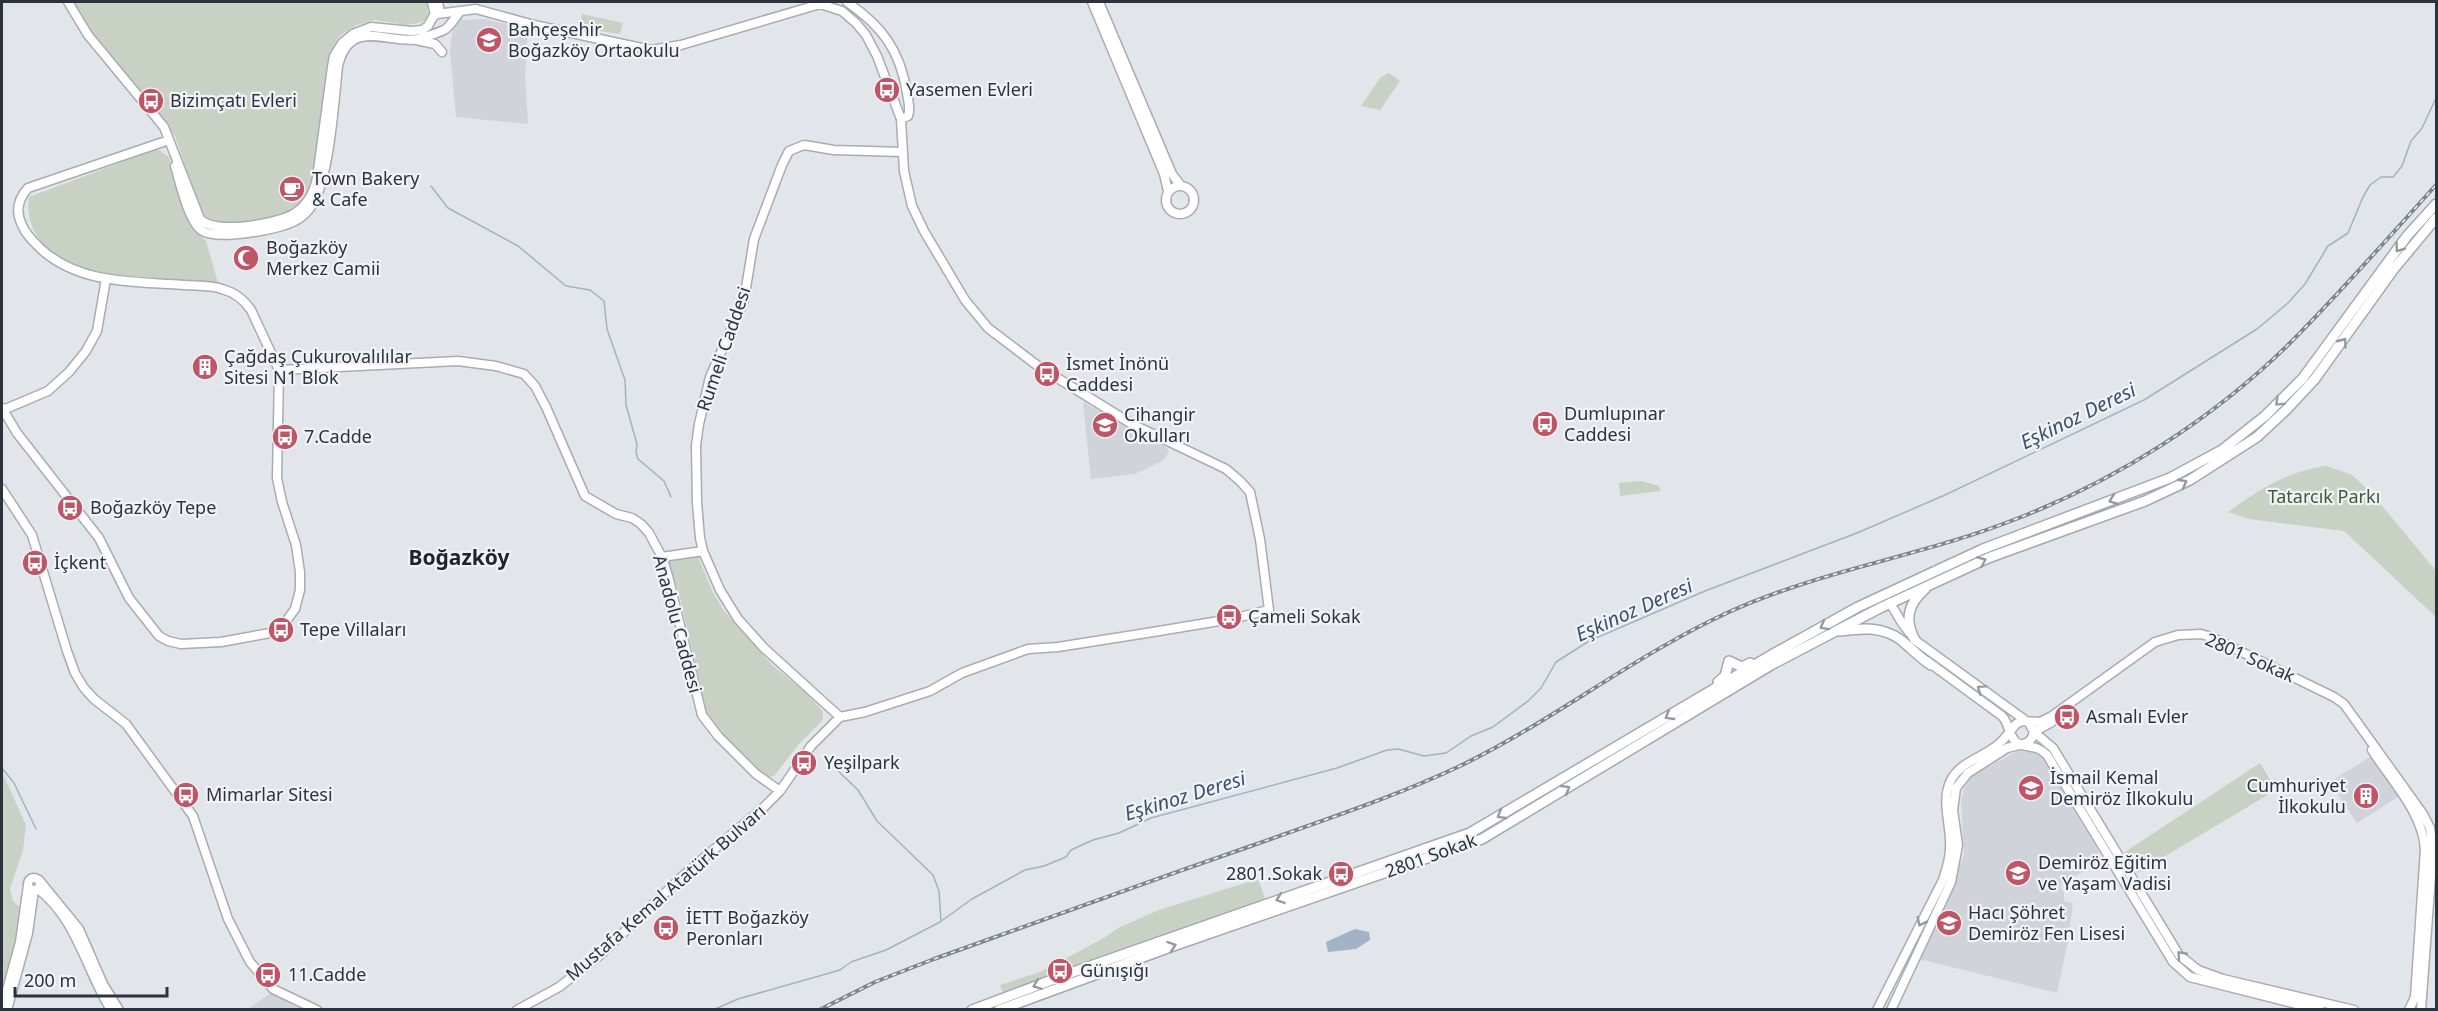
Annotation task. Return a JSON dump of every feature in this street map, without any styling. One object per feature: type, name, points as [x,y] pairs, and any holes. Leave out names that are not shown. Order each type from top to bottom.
[{"type":"main road","points":[[1695,700],[1725,676],[1729,661],[1744,666],[1774,649],[1790,645],[1873,600],[1960,560],[2033,529],[2170,478],[2222,450],[2265,416],[2303,378],[2407,236],[2436,204]]},
{"type":"main road","points":[[1889,602],[1989,558],[2170,490],[2211,468],[2257,437],[2314,380],[2393,270],[2436,218]]},
{"type":"main road","points":[[1889,602],[1896,594],[1941,573],[1960,560]]},
{"type":"main road","points":[[1915,640],[1908,618],[1910,606],[1932,583]]},
{"type":"main road","points":[[1873,600],[1881,598],[1889,602]]},
{"type":"main road","name":"2801 Sokak","points":[[972,1010],[1139,948],[1459,837],[1551,786],[1695,700],[1832,633],[1889,602]]},
{"type":"main road","points":[[1832,633],[1857,629],[1882,630],[1901,640],[1931,664]]},
{"type":"main road","name":"2801 Sokak","points":[[999,1010],[1173,946],[1482,838],[1740,679],[1775,653],[1790,645]]},
{"type":"street","points":[[68,2],[88,35],[164,127],[198,216],[206,225],[222,227],[242,226],[289,217],[304,205],[314,190],[334,56],[342,43],[365,28],[417,31],[437,16],[476,9],[534,25],[651,50],[691,42],[820,4],[842,11],[866,34],[901,119],[908,194],[924,231],[965,300],[988,328],[1038,366],[1132,424],[1226,469],[1250,492],[1260,539],[1269,610],[1153,633],[1028,649],[962,673],[921,694],[840,717]]},
{"type":"street","points":[[432,2],[437,16]]},
{"type":"street","points":[[437,31],[432,28],[437,16],[438,2]]},
{"type":"street","points":[[847,2],[867,15],[890,40],[903,75],[909,109],[908,116],[901,119]]},
{"type":"street","points":[[1092,2],[1164,174],[1168,191],[1165,200],[1169,209],[1177,214],[1186,212],[1192,206],[1193,196],[1188,188],[1181,186],[1168,191]]},
{"type":"street","points":[[1099,2],[1172,174],[1181,186]]},
{"type":"street","points":[[413,39],[446,29],[460,12]]},
{"type":"street","points":[[437,16],[447,18],[448,24]]},
{"type":"street","points":[[169,140],[193,220],[203,231],[215,234],[243,233],[293,222],[309,209],[321,184],[338,66],[344,51],[354,42],[367,36],[413,39],[435,44],[442,52]]},
{"type":"street","points":[[106,279],[97,331],[86,351],[69,372],[48,391],[3,413],[99,538],[129,598],[159,636],[181,644],[220,642],[262,635],[280,627],[295,609],[300,590],[296,545],[277,478],[279,370],[251,310],[236,295],[223,289],[106,279],[67,268],[56,262],[32,240],[20,223],[19,200],[28,188],[169,140]]},
{"type":"street","name":"Rumeli Caddesi","points":[[840,717],[764,648],[738,619],[720,590],[704,551],[697,503],[696,445],[703,400],[710,377],[744,300],[754,239],[789,151],[804,145],[834,150],[903,152]]},
{"type":"street","name":"Anadolu Caddesi","points":[[279,370],[458,361],[496,366],[524,374],[535,386],[546,407],[585,496],[616,514],[632,518],[641,524],[649,533],[662,557],[686,653],[691,663],[702,715],[717,736],[756,774],[780,791]]},
{"type":"street","points":[[2,489],[32,536],[67,651],[75,673],[84,688],[94,699],[126,724],[193,816],[228,919],[250,962],[273,989],[316,1010]]},
{"type":"street","points":[[662,557],[704,551]]},
{"type":"street","points":[[1889,602],[1915,640],[2029,723],[2034,732],[2052,748]]},
{"type":"street","points":[[1889,602],[1902,631],[1931,664],[2002,716],[2007,721],[2017,742],[2036,747],[2047,755],[2173,962],[2190,976],[2199,979],[2320,1010]]},
{"type":"street","name":"2801 Sokak","points":[[2029,723],[2040,722],[2052,716],[2155,642],[2178,635],[2201,634],[2211,637],[2344,704],[2423,814],[2430,828],[2419,987],[2421,1010]]},
{"type":"street","points":[[1891,1010],[1951,882],[1958,845],[1953,810],[1956,788],[1968,772],[2007,748],[2024,744],[2032,738],[2034,732],[2055,720],[2160,646],[2187,639],[2216,644],[2289,679],[2339,707],[2370,747],[2414,814],[2429,849]]},
{"type":"street","name":"Mustafa Kemal Atatürk Bulvarı","points":[[517,1010],[559,987],[600,955],[685,874],[780,791],[812,746],[840,717]]},
{"type":"street","points":[[2055,720],[2048,735],[2052,748],[2179,955],[2190,965],[2223,979],[2354,1010]]},
{"type":"street","points":[[1877,1010],[1943,880],[1948,865],[1951,848],[1947,794],[1951,780],[1965,765],[2011,733],[2013,726],[2019,722],[2029,723]]},
{"type":"street","points":[[35,886],[48,898],[77,939],[111,1010]]},
{"type":"street","points":[[7,1010],[27,940],[35,886]]},
{"type":"street","points":[[2,1008],[35,886]]},
{"type":"street","points":[[35,886],[79,929],[103,984],[119,1010]]},
{"type":"street","points":[[32,905],[38,898],[48,898]]},
{"type":"street","points":[[2409,1010],[2419,987]]},
{"type":"shaded area","points":[[486,19],[528,30],[525,75],[528,124],[456,117],[450,51],[453,26],[461,20]]},
{"type":"shaded area","name":"Cihangir Okulları","points":[[1083,402],[1167,448],[1169,451],[1164,460],[1135,474],[1091,479]]},
{"type":"shaded area","name":"Demiröz Eğitim ve Yaşam Vadisi","points":[[2019,750],[2029,750],[2042,757],[2099,852],[2095,864],[2060,886],[2064,893],[2064,901],[2073,903],[2068,942],[2057,993],[1919,959],[1949,897],[1964,854],[1961,801],[1964,789],[1973,775]]},
{"type":"shaded area","points":[[2373,755],[2401,795],[2357,823],[2330,782]]},
{"type":"shaded area","points":[[271,993],[300,1009],[248,1009]]},
{"type":"green space","points":[[68,2],[427,2],[428,17],[423,22],[406,25],[374,20],[357,25],[339,36],[329,53],[314,171],[304,198],[296,207],[275,216],[250,221],[216,223],[207,220],[202,215],[175,136],[88,35]]},
{"type":"green space","points":[[582,14],[623,23],[620,34],[585,29],[581,22]]},
{"type":"green space","points":[[1389,73],[1400,81],[1380,110],[1361,106],[1380,78]]},
{"type":"green space","points":[[157,149],[169,157],[189,221],[206,241],[218,283],[90,272],[65,262],[39,239],[30,220],[29,197]]},
{"type":"green space","name":"Tatarcık Parkı","points":[[2327,466],[2352,475],[2373,495],[2436,571],[2436,617],[2344,531],[2249,519],[2228,512],[2274,482],[2312,468]]},
{"type":"green space","points":[[1641,481],[1659,486],[1660,491],[1620,496],[1619,483]]},
{"type":"green space","points":[[697,554],[712,591],[724,611],[772,665],[808,695],[823,712],[822,721],[798,745],[774,776],[767,777],[742,754],[718,729],[706,710],[679,593],[667,560]]},
{"type":"green space","points":[[2260,763],[2276,790],[2137,873],[2125,852]]},
{"type":"green space","points":[[2,772],[26,825],[23,850],[10,889],[13,901],[28,915],[2,1009]]},
{"type":"green space","points":[[1258,879],[1265,899],[1003,992],[1000,985],[1040,972],[1104,938],[1118,928],[1159,910]]},
{"type":"water","points":[[1355,929],[1369,932],[1370,940],[1356,949],[1328,952],[1326,942]]},
{"type":"waterway","name":"Eşkinoz Deresi","points":[[713,1010],[738,999],[840,970],[851,962],[886,950],[940,922],[972,899],[1025,870],[1044,866],[1066,857],[1071,850],[1093,840],[1119,833],[1151,818],[1337,768],[1387,750],[1398,749],[1424,756],[1446,753],[1471,736],[1493,727],[1528,701],[1541,688],[1556,662],[1589,641],[1705,591],[1857,533],[1945,495],[2144,400],[2257,329],[2288,303],[2305,284],[2328,246],[2348,233],[2370,185],[2381,177],[2393,177],[2402,166],[2411,141],[2422,128],[2436,98]]},
{"type":"waterway","points":[[431,186],[448,208],[518,246],[566,286],[590,290],[604,301],[607,329],[625,380],[626,405],[637,444],[638,459],[664,481],[671,497]]},
{"type":"waterway","points":[[2,768],[14,783],[36,829]]},
{"type":"waterway","points":[[837,770],[858,790],[877,821],[933,875],[939,891],[941,921]]},
{"type":"railway","points":[[819,1010],[875,982],[934,959],[1356,809],[1434,778],[1528,729],[1694,629],[1764,597],[1981,532],[2091,486],[2162,445],[2196,422],[2260,371],[2328,304],[2436,185]]},
{"type":"place","name":"Bahçeşehir Boğazköy Ortaokulu","points":[[489,40]]},
{"type":"place","name":"Yasemen Evleri","points":[[887,90]]},
{"type":"place","name":"Bizimçatı Evleri","points":[[151,101]]},
{"type":"place","name":"Town Bakery & Cafe","points":[[292,189]]},
{"type":"place","name":"Boğazköy Merkez Camii","points":[[246,258]]},
{"type":"place","name":"Çağdaş Çukurovalılılar Sitesi N1 Blok","points":[[205,367]]},
{"type":"place","name":"İsmet İnönü Caddesi","points":[[1047,374]]},
{"type":"place","name":"Dumlupınar Caddesi","points":[[1545,424]]},
{"type":"place","name":"Cihangir Okulları","points":[[1105,425]]},
{"type":"place","name":"7.Cadde","points":[[285,437]]},
{"type":"place","name":"Boğazköy Tepe","points":[[70,508]]},
{"type":"place","name":"İçkent","points":[[35,563]]},
{"type":"place","name":"Çameli Sokak","points":[[1229,617]]},
{"type":"place","name":"Tepe Villaları","points":[[281,630]]},
{"type":"place","name":"Asmalı Evler","points":[[2067,717]]},
{"type":"place","name":"Yeşilpark","points":[[804,763]]},
{"type":"place","name":"İsmail Kemal Demiröz İlkokulu","points":[[2031,788]]},
{"type":"place","name":"Mimarlar Sitesi","points":[[186,795]]},
{"type":"place","name":"Cumhuriyet İlkokulu","points":[[2366,796]]},
{"type":"place","name":"Demiröz Eğitim ve Yaşam Vadisi","points":[[2018,873]]},
{"type":"place","name":"2801.Sokak","points":[[1341,874]]},
{"type":"place","name":"Hacı Şöhret Demiröz Fen Lisesi","points":[[1949,923]]},
{"type":"place","name":"İETT Boğazköy Peronları","points":[[666,928]]},
{"type":"place","name":"Günışığı","points":[[1060,971]]},
{"type":"place","name":"11.Cadde","points":[[268,975]]},
{"type":"district","name":"Boğazköy","points":[[459,558]]}]
